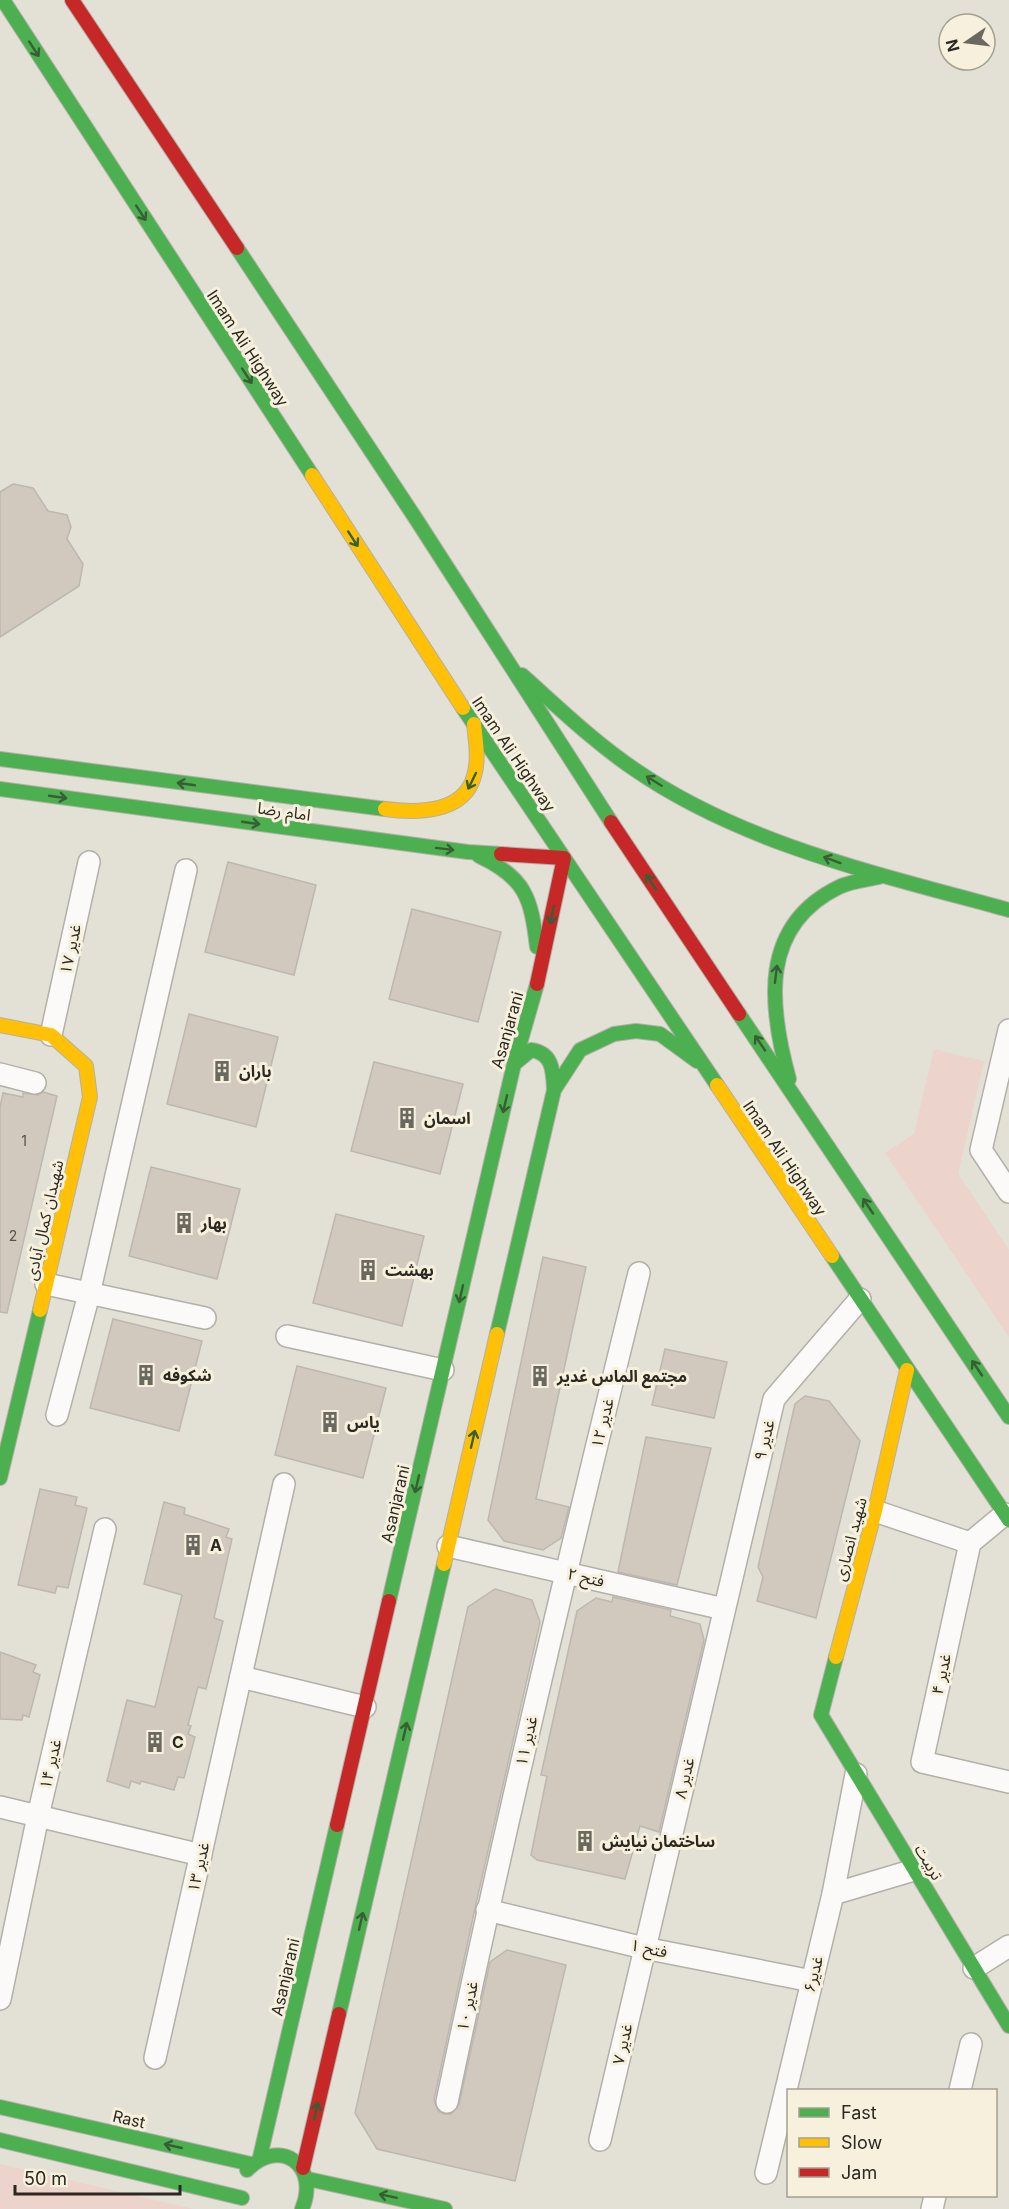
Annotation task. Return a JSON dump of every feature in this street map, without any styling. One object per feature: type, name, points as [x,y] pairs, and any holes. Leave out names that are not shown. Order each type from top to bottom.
[{"type":"main road","name":"Imam Ali Highway","points":[[3,0],[474,724],[1007,1517]]},
{"type":"main road","points":[[72,0],[609,819],[1009,1417]]},
{"type":"main road","points":[[507,661],[588,737],[685,799],[733,822],[839,863],[1009,910]]},
{"type":"main road","name":"امام رضا","points":[[0,759],[382,811],[413,813],[443,808],[465,795],[477,769],[474,724]]},
{"type":"main road","name":"امام رضا","points":[[0,789],[468,852],[564,858]]},
{"type":"main road","points":[[379,840],[389,828],[382,811]]},
{"type":"main road","points":[[468,852],[502,867],[525,890],[532,904],[541,972]]},
{"type":"main road","name":"Asanjarani","points":[[247,2206],[244,2174],[255,2161],[514,1064],[541,972],[564,858]]},
{"type":"main road","points":[[793,1093],[776,1031],[776,974],[785,936],[805,908],[826,890],[849,882],[888,876]]},
{"type":"main road","points":[[0,1025],[51,1035]]},
{"type":"main road","points":[[554,1090],[580,1050],[614,1034],[636,1030],[660,1034],[701,1064]]},
{"type":"main road","name":"شهیدان کمال آبادی","points":[[0,1478],[90,1097],[86,1066],[51,1035]]},
{"type":"main road","points":[[302,2209],[310,2191],[305,2173],[554,1090],[553,1065],[542,1050],[531,1050],[514,1064]]},
{"type":"main road","name":"شهید انصاری","points":[[820,1715],[875,1511],[908,1370]]},
{"type":"main road","name":"تربیت","points":[[820,1715],[1009,2026]]},
{"type":"main road","name":"Rast","points":[[0,2107],[255,2161],[284,2155],[294,2160],[305,2173]]},
{"type":"main road","points":[[0,2140],[247,2206]]},
{"type":"main road","points":[[305,2173],[445,2209]]},
{"type":"street","name":"غدیر ۱۷","points":[[51,1035],[89,862]]},
{"type":"street","points":[[57,1415],[89,1293],[186,870]]},
{"type":"street","points":[[1009,1030],[981,1150],[1009,1192]]},
{"type":"street","points":[[0,1074],[35,1083]]},
{"type":"street","name":"غدیر ۱۲","points":[[565,1572],[639,1273]]},
{"type":"street","points":[[46,1284],[205,1318]]},
{"type":"street","name":"غدیر ۹","points":[[724,1609],[774,1399],[860,1299]]},
{"type":"street","points":[[287,1336],[443,1370]]},
{"type":"street","name":"غدیر ۱۳","points":[[155,2058],[284,1484]]},
{"type":"street","points":[[875,1511],[970,1543],[1007,1517]]},
{"type":"street","name":"غدیر ۱۴","points":[[0,1999],[38,1816],[105,1529]]},
{"type":"street","name":"غدیر ۴","points":[[970,1543],[922,1762],[1009,1782]]},
{"type":"street","name":"فتح ۲","points":[[448,1546],[724,1609]]},
{"type":"street","name":"غدیر ۱۱","points":[[487,1910],[565,1572]]},
{"type":"street","name":"غدیر ۸","points":[[644,1948],[724,1609]]},
{"type":"street","points":[[241,1677],[364,1707]]},
{"type":"street","name":"غدیر۶","points":[[788,2089],[833,1894],[856,1774]]},
{"type":"street","points":[[0,1807],[201,1855]]},
{"type":"street","points":[[833,1894],[914,1870]]},
{"type":"street","name":"فتح ۱","points":[[487,1910],[644,1948],[812,1981]]},
{"type":"street","name":"غدیر ۱۰","points":[[447,2102],[487,1910]]},
{"type":"street","points":[[974,1968],[1009,1946]]},
{"type":"street","name":"غدیر ۷","points":[[600,2140],[644,1948]]},
{"type":"street","points":[[960,2089],[971,2044]]},
{"type":"street","name":"غدیر۶","points":[[765,2173],[786,2098]]},
{"type":"shaded area","points":[[934,1049],[984,1061],[958,1174],[1009,1250],[1009,1337],[885,1153],[914,1134]]},
{"type":"shaded area","points":[[0,2164],[194,2209],[0,2209]]},
{"type":"building","points":[[13,484],[33,488],[48,511],[67,515],[71,527],[67,539],[83,564],[79,586],[0,637],[0,492]]},
{"type":"building","points":[[228,862],[316,885],[294,975],[205,952]]},
{"type":"building","points":[[412,909],[501,932],[478,1022],[389,999]]},
{"type":"building","name":"باران","points":[[189,1014],[278,1037],[256,1127],[167,1104]]},
{"type":"building","name":"اسمان","points":[[374,1062],[463,1084],[440,1174],[351,1151]]},
{"type":"building","points":[[43,1092],[57,1096],[7,1313],[0,1312],[0,1107],[3,1093],[23,1097],[23,1093],[38,1095]]},
{"type":"building","name":"بهار","points":[[151,1167],[240,1189],[217,1279],[129,1256]]},
{"type":"building","name":"بهشت","points":[[336,1214],[424,1236],[402,1326],[313,1303]]},
{"type":"building","name":"مجتمع الماس غدیر","points":[[543,1257],[586,1267],[536,1499],[569,1507],[561,1538],[543,1550],[504,1541],[488,1520]]},
{"type":"building","name":"شکوفه","points":[[113,1319],[202,1341],[179,1431],[90,1408]]},
{"type":"building","points":[[665,1349],[727,1362],[714,1418],[652,1405]]},
{"type":"building","name":"یاس","points":[[297,1366],[386,1388],[363,1478],[275,1455]]},
{"type":"building","points":[[805,1396],[829,1401],[860,1441],[816,1618],[757,1601],[763,1577],[758,1567],[795,1404]]},
{"type":"building","points":[[646,1437],[711,1448],[677,1585],[618,1572]]},
{"type":"building","points":[[40,1489],[77,1497],[75,1505],[87,1508],[68,1588],[57,1586],[55,1593],[18,1585]]},
{"type":"building","points":[[164,1502],[185,1508],[184,1514],[229,1529],[226,1537],[232,1539],[214,1618],[223,1621],[206,1689],[198,1687],[188,1725],[191,1726],[188,1734],[195,1737],[184,1778],[178,1777],[174,1790],[141,1781],[140,1784],[131,1781],[129,1788],[107,1781],[127,1700],[155,1707],[182,1595],[144,1584]]},
{"type":"building","points":[[495,1589],[532,1600],[540,1622],[434,2100],[438,2111],[444,2114],[451,2114],[459,2105],[490,1962],[507,1950],[566,1965],[515,2181],[377,2149],[355,2113],[468,1607]]},
{"type":"building","points":[[613,1597],[671,1610],[670,1616],[700,1624],[704,1640],[659,1832],[640,1826],[625,1879],[537,1860],[531,1855],[547,1776],[541,1775],[577,1611],[596,1598],[612,1602]]},
{"type":"building","points":[[0,1652],[36,1665],[33,1672],[40,1675],[29,1717],[23,1715],[22,1720],[0,1719]]},
{"type":"traffic: fast","points":[[3,0],[312,475]]},
{"type":"traffic: fast","points":[[237,248],[416,519],[611,822]]},
{"type":"traffic: fast","points":[[522,675],[576,724],[634,769],[676,795],[721,818],[815,855],[1009,910]]},
{"type":"traffic: fast","points":[[463,708],[717,1085]]},
{"type":"traffic: fast","points":[[0,759],[385,809]]},
{"type":"traffic: fast","points":[[0,789],[468,852],[501,854]]},
{"type":"traffic: fast","points":[[479,856],[507,873],[523,891],[532,915],[537,947]]},
{"type":"traffic: fast","points":[[789,1079],[777,1024],[775,996],[776,970],[783,946],[795,923],[813,903],[844,885],[879,877]]},
{"type":"traffic: fast","points":[[389,1601],[514,1064],[537,984]]},
{"type":"traffic: fast","points":[[739,1014],[1009,1417]]},
{"type":"traffic: fast","points":[[497,1334],[554,1090],[580,1050],[614,1034],[636,1031],[660,1034],[697,1061]]},
{"type":"traffic: fast","points":[[514,1064],[531,1050],[544,1055],[552,1070],[554,1090]]},
{"type":"traffic: fast","points":[[832,1256],[1009,1520]]},
{"type":"traffic: fast","points":[[0,1478],[40,1310]]},
{"type":"traffic: fast","points":[[339,2014],[444,1564]]},
{"type":"traffic: fast","points":[[836,1657],[821,1715],[1009,2026]]},
{"type":"traffic: fast","points":[[260,2157],[337,1825]]},
{"type":"traffic: fast","points":[[0,2107],[251,2164]]},
{"type":"traffic: fast","points":[[0,2140],[242,2198]]},
{"type":"traffic: fast","points":[[247,2170],[260,2160],[272,2156],[284,2156],[294,2161],[306,2180],[306,2194],[302,2209]]},
{"type":"traffic: fast","points":[[308,2179],[445,2209]]},
{"type":"traffic: slow","points":[[312,475],[463,708]]},
{"type":"traffic: slow","points":[[385,809],[424,810],[437,808],[460,798],[469,788],[476,770],[477,750],[474,724]]},
{"type":"traffic: slow","points":[[0,1025],[51,1035],[86,1066],[90,1097],[40,1310]]},
{"type":"traffic: slow","points":[[717,1085],[832,1256]]},
{"type":"traffic: slow","points":[[444,1564],[497,1334]]},
{"type":"traffic: slow","points":[[836,1657],[875,1511],[907,1370]]},
{"type":"traffic: jam","points":[[72,0],[237,248]]},
{"type":"traffic: jam","points":[[611,822],[739,1014]]},
{"type":"traffic: jam","points":[[501,854],[564,858],[537,984]]},
{"type":"traffic: jam","points":[[337,1825],[389,1601]]},
{"type":"traffic: jam","points":[[303,2168],[339,2014]]},
{"type":"place","name":"باران","points":[[222,1071]]},
{"type":"place","name":"اسمان","points":[[407,1118]]},
{"type":"place","name":"بهار","points":[[184,1223]]},
{"type":"place","name":"بهشت","points":[[368,1270]]},
{"type":"place","name":"شکوفه","points":[[146,1375]]},
{"type":"place","name":"مجتمع الماس غدیر","points":[[540,1376]]},
{"type":"place","name":"یاس","points":[[330,1422]]},
{"type":"place","name":"A","points":[[193,1545]]},
{"type":"place","name":"C","points":[[155,1742]]},
{"type":"place","name":"ساختمان نیایش","points":[[585,1841]]}]
